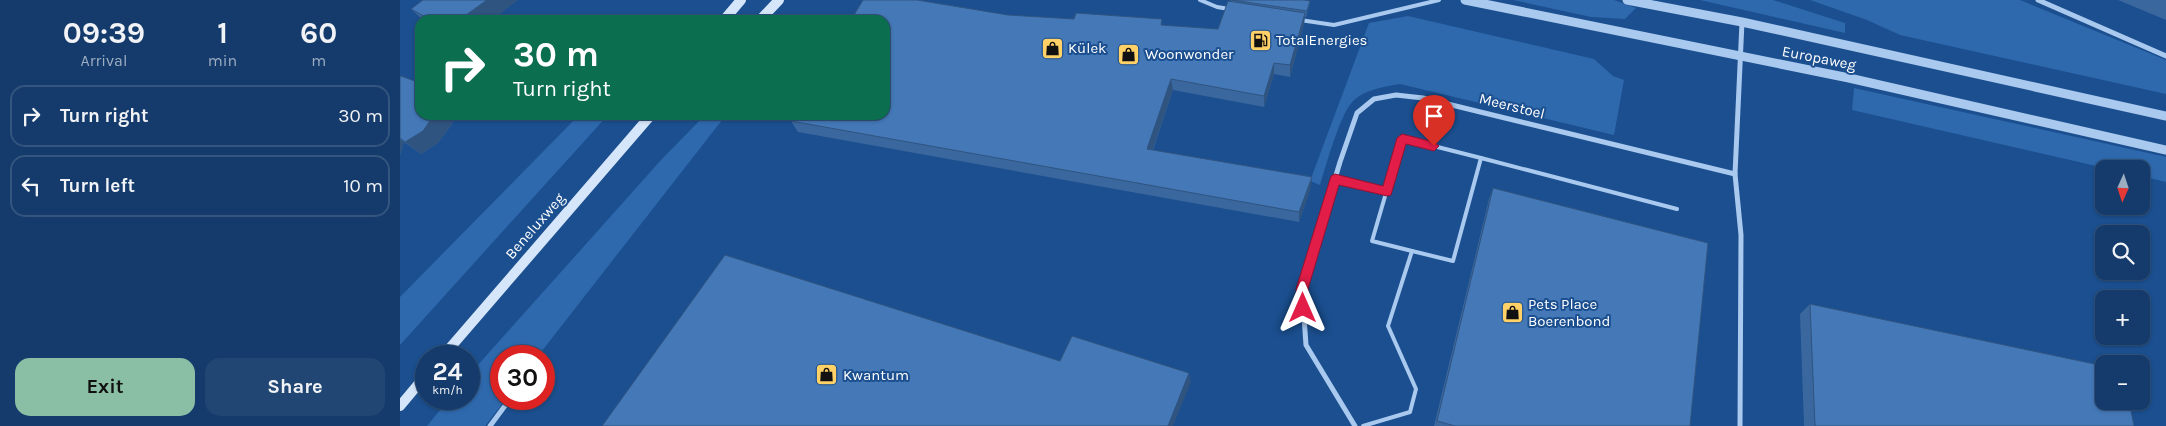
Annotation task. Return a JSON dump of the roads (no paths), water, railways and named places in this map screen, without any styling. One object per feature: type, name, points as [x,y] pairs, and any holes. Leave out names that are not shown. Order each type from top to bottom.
[{"type":"main road","points":[[728,15],[741,0]]},
{"type":"main road","points":[[765,15],[780,0]]},
{"type":"main road","name":"Beneluxweg","points":[[452,345],[647,120]]},
{"type":"main road","points":[[400,406],[415,388]]},
{"type":"street","name":"Europaweg","points":[[1465,0],[1848,78],[2166,150]]},
{"type":"street","name":"Europaweg","points":[[1626,0],[1742,22],[2166,116]]},
{"type":"street","points":[[2038,0],[2166,56]]},
{"type":"street","points":[[1740,426],[1741,235],[1735,174],[1742,22]]},
{"type":"street","name":"Meerstoel","points":[[1355,426],[1306,345],[1302,289],[1340,162],[1357,113],[1374,99],[1396,95],[1423,98],[1735,174]]},
{"type":"street","points":[[490,426],[502,410]]},
{"type":"lane","points":[[1200,0],[1217,7],[1236,10]]},
{"type":"lane","points":[[1295,19],[1334,25],[1439,0]]},
{"type":"lane","points":[[1480,158],[1453,261],[1372,241],[1402,138],[1480,158],[1677,209]]},
{"type":"lane","points":[[1335,179],[1387,191]]},
{"type":"lane","points":[[1363,426],[1410,412],[1416,389],[1388,326],[1412,251]]},
{"type":"place","name":"TotalEnergies","points":[[1260,40]]},
{"type":"place","name":"Külek","points":[[1052,48]]},
{"type":"place","name":"Woonwonder","points":[[1129,54]]},
{"type":"place","name":"Pets Place Boerenbond","points":[[1512,313]]},
{"type":"place","name":"Kwantum","points":[[827,375]]}]
